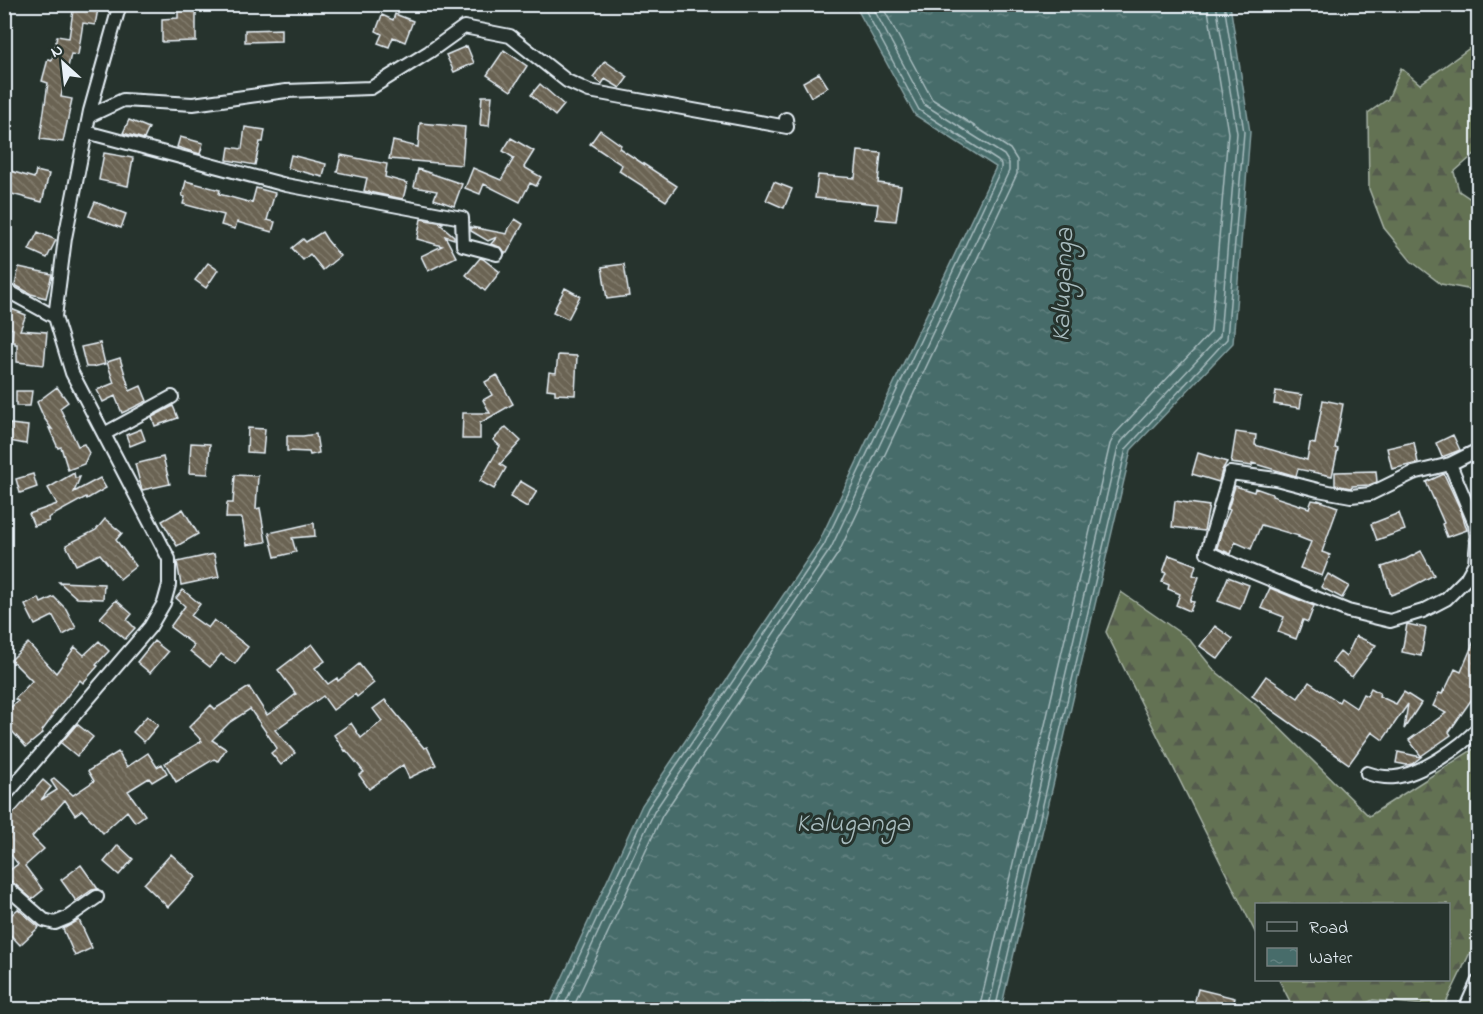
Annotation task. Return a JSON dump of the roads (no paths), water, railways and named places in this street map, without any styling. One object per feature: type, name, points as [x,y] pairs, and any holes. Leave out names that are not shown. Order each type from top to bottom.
[{"type":"street","points":[[4,797],[150,627],[164,603],[170,585],[168,560],[72,373],[55,317],[65,238],[89,116],[120,4]]},
{"type":"street","points":[[89,116],[123,100],[193,104],[286,91],[371,88],[464,27],[510,36],[567,81],[590,91],[787,127],[786,119]]},
{"type":"street","points":[[86,132],[286,185],[462,218],[463,245],[497,254]]},
{"type":"street","points":[[4,289],[55,317]]},
{"type":"street","points":[[104,434],[172,397]]},
{"type":"street","points":[[1449,464],[1474,524],[1477,542],[1475,563],[1466,579],[1446,599],[1423,611],[1390,621],[1348,611],[1207,552],[1230,472],[1276,479],[1351,496],[1370,494],[1413,473],[1449,464],[1479,451]]},
{"type":"street","points":[[1367,773],[1381,777],[1396,777],[1415,771],[1440,759],[1479,728]]},
{"type":"street","points":[[4,885],[44,920],[55,923],[67,918],[97,897]]},
{"type":"street","points":[[1466,1010],[1479,983]]},
{"type":"water","name":"Kaluganga","points":[[855,5],[1230,5],[1250,132],[1233,343],[1131,450],[1001,1009],[548,1009],[642,805],[819,542],[996,167],[915,115]]}]
